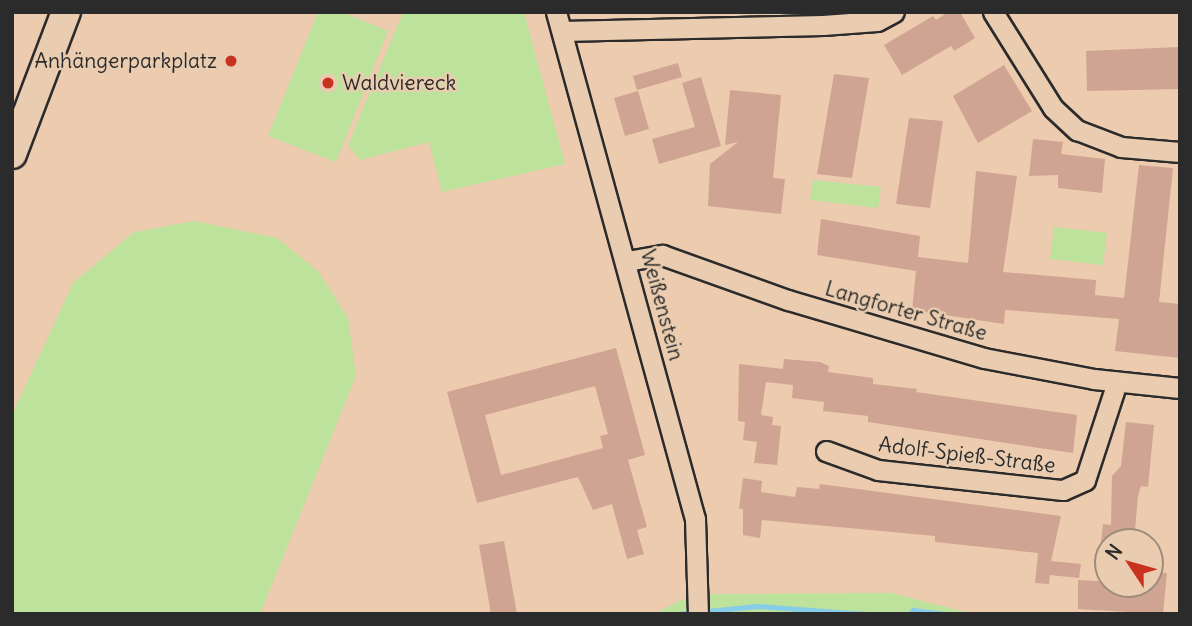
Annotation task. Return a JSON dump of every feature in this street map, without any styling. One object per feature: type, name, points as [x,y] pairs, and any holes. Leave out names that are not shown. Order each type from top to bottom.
[{"type":"main road","points":[[12,154],[66,12]]},
{"type":"street","points":[[559,21],[822,26],[877,21],[894,12]]},
{"type":"street","points":[[993,12],[1054,108],[1077,130],[1121,147],[1180,152]]},
{"type":"street","name":"Weißenstein","points":[[559,21],[627,261],[695,519],[700,586],[698,614]]},
{"type":"street","name":"Langforter Straße","points":[[627,261],[662,255],[779,297],[984,358],[1117,382],[1180,388]]},
{"type":"street","name":"Adolf-Spieß-Straße","points":[[826,451],[878,470],[1063,490],[1085,480],[1117,382]]},
{"type":"green space","name":"Waldviereck","points":[[318,12],[342,12],[388,31],[336,162],[268,136]]},
{"type":"green space","points":[[403,12],[524,12],[565,164],[442,192],[429,142],[360,160],[348,145]]},
{"type":"green space","points":[[813,180],[881,187],[878,208],[810,200]]},
{"type":"green space","points":[[195,221],[277,238],[318,271],[348,318],[356,376],[260,614],[12,614],[12,415],[73,283],[134,232]]},
{"type":"green space","points":[[1054,227],[1107,233],[1103,265],[1050,259]]},
{"type":"green space","points":[[891,593],[973,614],[654,614],[681,600],[709,594]]},
{"type":"building","points":[[948,12],[960,12],[975,38],[954,51],[951,46],[902,75],[884,45],[933,16],[936,20]]},
{"type":"building","points":[[1179,47],[1180,89],[1087,91],[1086,51]]},
{"type":"building","points":[[678,63],[682,77],[637,90],[633,76]]},
{"type":"building","points":[[1004,65],[1032,111],[978,143],[953,96]]},
{"type":"building","points":[[834,74],[869,78],[852,178],[817,174]]},
{"type":"building","points":[[701,77],[721,146],[659,164],[652,139],[695,127],[682,83]]},
{"type":"building","points":[[730,90],[781,95],[773,178],[785,179],[781,214],[708,206],[710,164],[738,142],[725,145]]},
{"type":"building","points":[[638,91],[649,129],[625,136],[614,98]]},
{"type":"building","points":[[909,118],[943,121],[930,208],[896,204]]},
{"type":"building","points":[[1033,139],[1063,142],[1061,154],[1105,159],[1102,193],[1058,188],[1058,175],[1029,176]]},
{"type":"building","points":[[1139,165],[1173,168],[1159,302],[1180,304],[1180,358],[1115,351],[1119,319],[1005,310],[1004,324],[912,310],[916,271],[817,255],[821,219],[920,236],[918,257],[968,263],[976,171],[1017,176],[1003,272],[1096,280],[1095,295],[1124,298]]},
{"type":"building","points":[[616,348],[645,455],[628,460],[647,527],[637,530],[644,554],[627,559],[612,504],[593,510],[578,477],[477,503],[447,392]],"holes":[[[595,386],[608,434],[600,436],[603,448],[501,475],[485,415]]]},
{"type":"building","points":[[784,359],[820,362],[829,366],[828,372],[873,378],[873,384],[1077,415],[1073,453],[868,422],[868,416],[823,411],[824,402],[792,398],[793,385],[766,382],[761,415],[773,417],[772,425],[781,426],[777,465],[754,463],[757,442],[743,440],[745,422],[738,421],[739,364],[783,369]]},
{"type":"building","points":[[1126,422],[1154,425],[1148,487],[1141,486],[1135,528],[1103,528],[1103,524],[1111,525],[1112,476],[1121,466]]},
{"type":"building","points":[[743,478],[762,481],[761,492],[795,497],[797,487],[819,489],[820,484],[1061,516],[1051,561],[1081,564],[1079,578],[1050,575],[1049,584],[1035,583],[1038,553],[935,542],[935,536],[762,520],[760,538],[743,535],[743,509],[739,509]]},
{"type":"building","points":[[504,541],[517,614],[491,614],[479,545]]},
{"type":"building","points":[[1164,573],[1167,573],[1163,614],[1078,609],[1078,580],[1094,581],[1094,598],[1164,598]]},
{"type":"waterway","points":[[677,614],[758,606],[865,614]]},
{"type":"waterway","points":[[909,614],[913,610],[945,614]]},
{"type":"place","name":"Anhängerparkplatz","points":[[231,61]]},
{"type":"place","name":"Waldviereck","points":[[328,83]]}]
